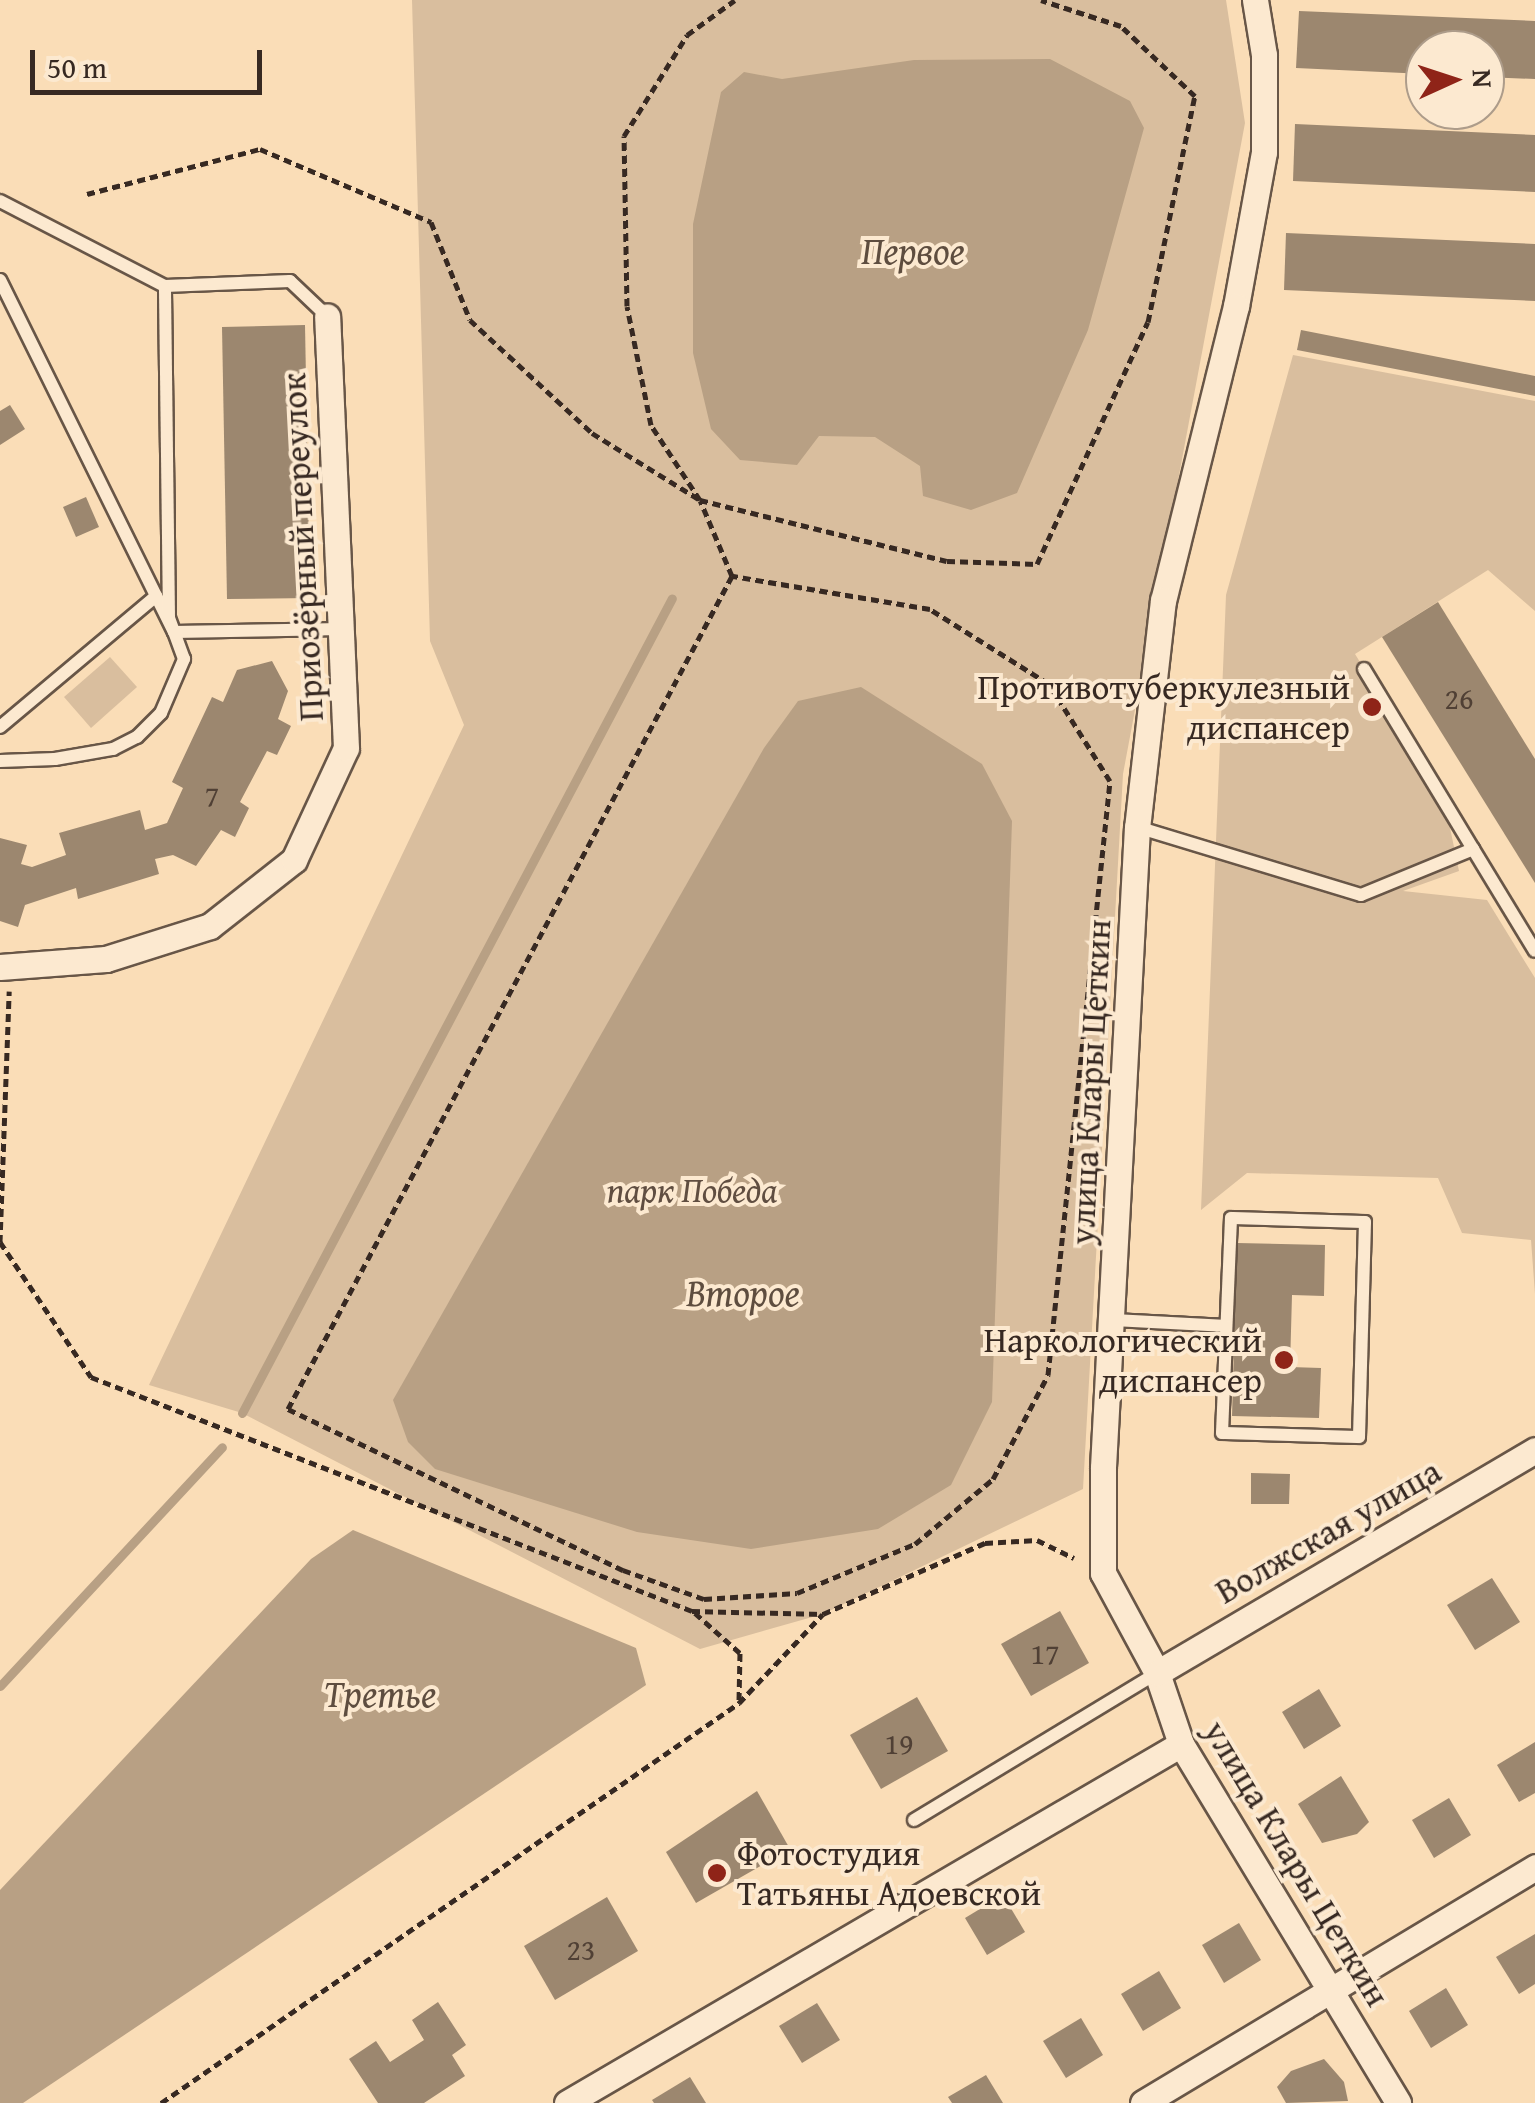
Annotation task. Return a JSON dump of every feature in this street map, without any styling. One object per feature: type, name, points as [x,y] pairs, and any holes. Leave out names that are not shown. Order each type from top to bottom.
[{"type":"street","name":"улица Клары Цеткин","points":[[1255,0],[1264,55],[1264,152],[1236,306],[1163,600],[1137,827],[1115,1320],[1102,1468],[1103,1573],[1157,1672],[1181,1744],[1398,2103]]},
{"type":"street","name":"Приозёрный переулок","points":[[5,966],[106,958],[210,926],[294,860],[346,748],[327,316]]},
{"type":"street","name":"Волжская улица","points":[[1157,1672],[1535,1450]]},
{"type":"street","points":[[567,2103],[1181,1744]]},
{"type":"street","points":[[1143,2103],[1535,1868]]},
{"type":"lane","points":[[0,201],[165,286],[290,282],[327,316]]},
{"type":"lane","points":[[0,280],[174,632]]},
{"type":"lane","points":[[0,761],[55,760],[113,749],[138,737],[160,714],[184,659],[168,618],[165,286]]},
{"type":"lane","points":[[0,726],[156,596]]},
{"type":"lane","points":[[174,632],[342,629]]},
{"type":"lane","points":[[1364,669],[1535,950]]},
{"type":"lane","points":[[1137,827],[1360,895],[1472,848]]},
{"type":"lane","points":[[1231,1218],[1365,1222],[1359,1437],[1222,1433],[1226,1326],[1231,1218]]},
{"type":"lane","points":[[1115,1320],[1226,1326]]},
{"type":"lane","points":[[914,1820],[1157,1672]]},
{"type":"path","points":[[732,576],[700,500],[651,425],[627,306],[624,136],[686,35],[736,0]]},
{"type":"path","points":[[87,194],[260,148],[430,222],[470,320],[592,433],[700,500],[947,561],[1036,564],[1148,322],[1195,96],[1121,26],[1040,0]]},
{"type":"path","points":[[732,576],[930,608],[1050,684],[1110,781],[1048,1374],[993,1479],[915,1544],[797,1593],[704,1599],[623,1570],[288,1409],[732,576]]},
{"type":"path","points":[[5,966],[0,1242],[91,1377],[692,1611],[740,1653],[739,1702]]},
{"type":"path","points":[[161,2103],[739,1702],[823,1614],[985,1543],[1038,1540],[1103,1573]]},
{"type":"path","points":[[692,1611],[823,1614]]},
{"type":"green space","name":"парк Победa","points":[[412,0],[1226,0],[1245,123],[1123,774],[1083,1489],[823,1614],[700,1649],[242,1413],[149,1385],[464,725],[430,641]]},
{"type":"green space","name":"Противотуберкулезный диспансер","points":[[1293,355],[1535,401],[1535,611],[1488,570],[1355,654],[1444,799],[1459,871],[1403,891],[1487,900],[1535,978],[1535,1294],[1531,1240],[1462,1233],[1438,1178],[1247,1173],[1201,1210],[1226,595]]},
{"type":"green space","points":[[110,657],[137,687],[91,728],[64,697]]},
{"type":"water","name":"Первое","points":[[1050,59],[1130,101],[1144,128],[1088,330],[1017,493],[971,510],[923,496],[920,466],[875,437],[819,436],[797,465],[740,460],[711,429],[693,353],[693,224],[721,92],[744,72],[782,79],[914,60]]},
{"type":"water","name":"Второе","points":[[861,687],[982,764],[1012,821],[992,1402],[951,1485],[878,1529],[751,1549],[637,1532],[435,1469],[408,1442],[393,1400],[764,748],[798,701]]},
{"type":"water","name":"Третье","points":[[353,1530],[636,1648],[646,1685],[23,2103],[0,2103],[0,1890],[311,1559]]},
{"type":"building","points":[[1299,11],[1535,21],[1535,79],[1505,78],[1505,30],[1405,30],[1405,73],[1296,68]]},
{"type":"building","points":[[1295,124],[1535,135],[1535,192],[1293,181]]},
{"type":"building","points":[[1286,233],[1535,244],[1535,301],[1284,290]]},
{"type":"building","points":[[305,325],[310,598],[227,599],[222,327]]},
{"type":"building","points":[[1301,330],[1535,376],[1535,396],[1297,350]]},
{"type":"building","points":[[10,405],[25,429],[0,445],[0,411]]},
{"type":"building","points":[[86,497],[99,527],[76,537],[63,507]]},
{"type":"building","points":[[1438,602],[1535,759],[1535,883],[1382,637]]},
{"type":"building","points":[[272,661],[288,691],[278,719],[291,726],[277,755],[267,751],[240,802],[249,808],[235,837],[221,830],[196,866],[173,855],[155,859],[159,874],[78,899],[76,888],[25,905],[18,927],[0,921],[0,838],[27,845],[21,864],[32,867],[66,855],[59,833],[140,810],[145,830],[167,823],[183,788],[172,782],[212,697],[223,702],[237,670]]},
{"type":"building","points":[[1237,1243],[1325,1245],[1324,1296],[1292,1295],[1290,1367],[1321,1368],[1319,1418],[1232,1416]]},
{"type":"building","points":[[1251,1473],[1290,1474],[1289,1504],[1251,1504]]},
{"type":"building","points":[[1492,1578],[1520,1622],[1475,1650],[1447,1605]]},
{"type":"building","points":[[1060,1611],[1089,1663],[1031,1696],[1001,1644]]},
{"type":"building","points":[[1319,1689],[1341,1726],[1304,1749],[1282,1712]]},
{"type":"building","points":[[917,1697],[948,1751],[881,1789],[850,1735]]},
{"type":"building","points":[[1535,1742],[1535,1793],[1519,1802],[1497,1765]]},
{"type":"building","points":[[1341,1776],[1369,1822],[1357,1834],[1322,1843],[1298,1804]]},
{"type":"building","points":[[757,1791],[790,1849],[696,1903],[666,1852]]},
{"type":"building","points":[[1449,1798],[1471,1835],[1434,1858],[1412,1820]]},
{"type":"building","points":[[1003,1895],[1025,1932],[987,1955],[965,1918]]},
{"type":"building","points":[[607,1897],[638,1951],[555,2000],[524,1946]]},
{"type":"building","points":[[1239,1923],[1261,1960],[1224,1983],[1202,1945]]},
{"type":"building","points":[[1535,1934],[1535,1984],[1519,1994],[1496,1957]]},
{"type":"building","points":[[1159,1971],[1181,2008],[1143,2031],[1121,1994]]},
{"type":"building","points":[[1446,1988],[1468,2025],[1431,2048],[1409,2011]]},
{"type":"building","points":[[438,2002],[466,2045],[452,2055],[465,2076],[424,2103],[378,2103],[349,2059],[376,2041],[390,2062],[424,2040],[412,2020]]},
{"type":"building","points":[[817,2003],[840,2040],[802,2063],[779,2026]]},
{"type":"building","points":[[1081,2018],[1103,2055],[1066,2078],[1043,2041]]},
{"type":"building","points":[[1324,2059],[1344,2082],[1348,2101],[1286,2103],[1277,2087],[1291,2071]]},
{"type":"building","points":[[986,2075],[1003,2103],[952,2103],[948,2097]]},
{"type":"building","points":[[690,2077],[706,2103],[652,2100]]},
{"type":"waterway","points":[[242,1413],[672,598]]},
{"type":"waterway","points":[[0,1686],[222,1447]]},
{"type":"place","name":"Противотуберкулезный диспансер","points":[[1372,707]]},
{"type":"place","name":"Наркологический диспансер","points":[[1284,1360]]},
{"type":"place","name":"Фотостудия Татьяны Адоевской","points":[[717,1873]]}]
